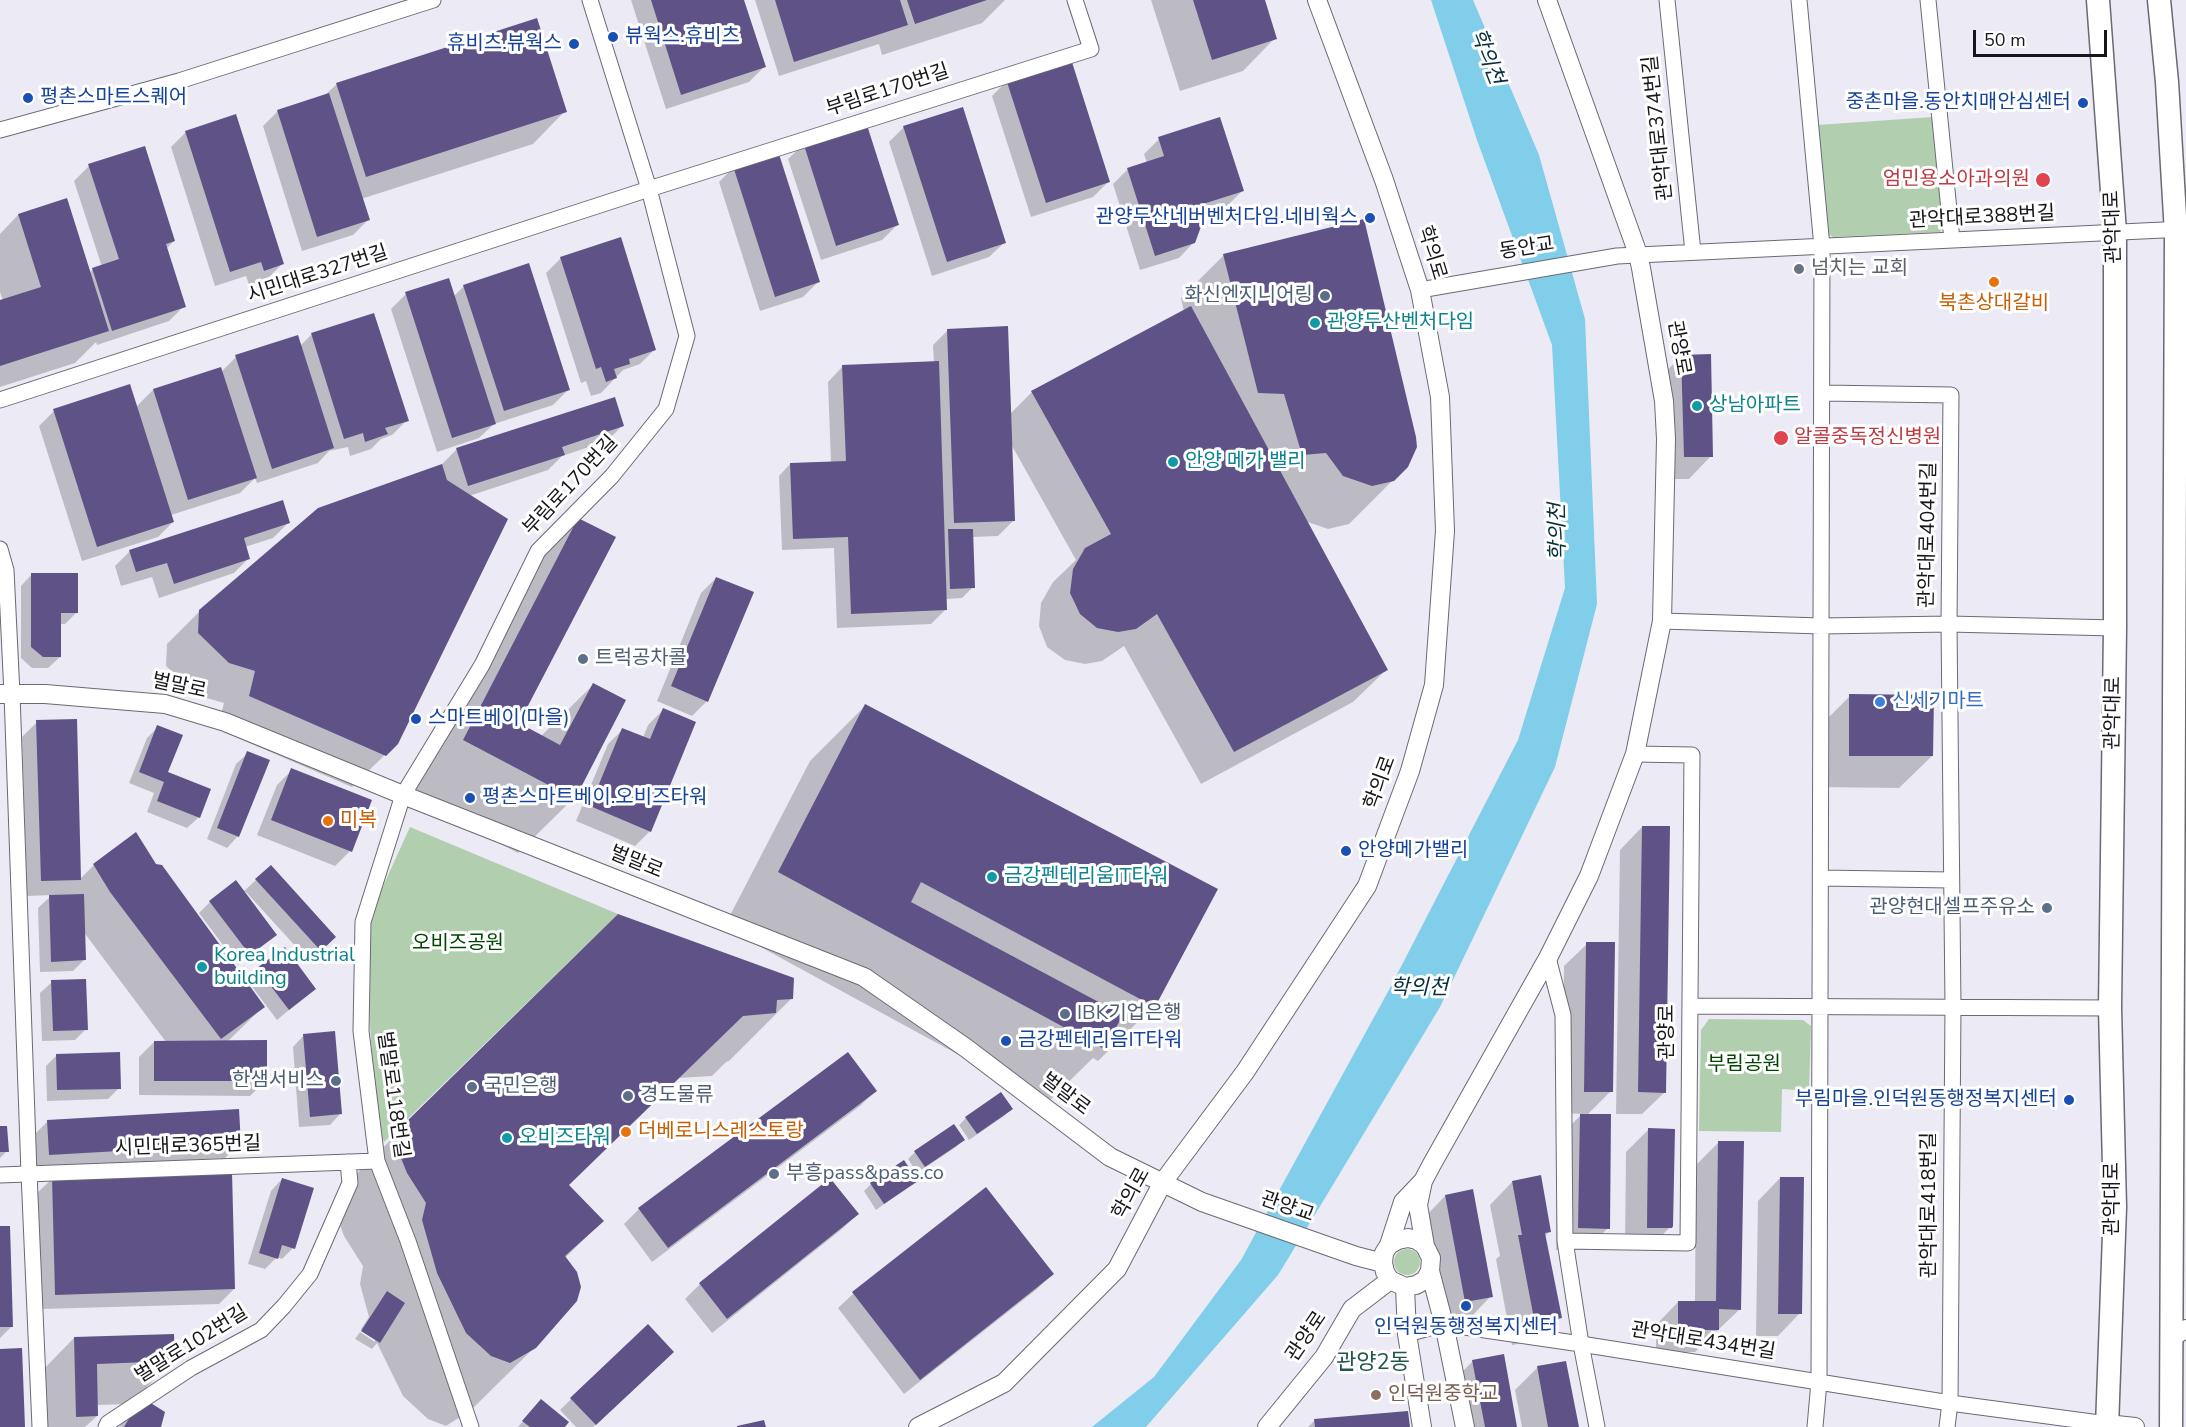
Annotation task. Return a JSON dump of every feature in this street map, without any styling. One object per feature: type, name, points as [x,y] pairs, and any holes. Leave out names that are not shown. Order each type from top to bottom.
[{"type":"main road","name":"관악대로","points":[[2098,0],[2115,232],[2115,628],[2110,1008],[2115,1207],[2107,1426]]},
{"type":"main road","points":[[2159,0],[2180,229],[2176,369],[2180,627],[2178,1334],[2171,1427]]},
{"type":"street","points":[[0,130],[179,81],[432,0]]},
{"type":"street","name":"부림로170번길","points":[[403,795],[482,665],[538,551],[612,476],[666,409],[687,336],[649,189],[590,0]]},
{"type":"street","name":"부림로170번길","points":[[649,189],[1091,49],[1075,0]]},
{"type":"street","name":"학의로","points":[[918,1427],[1004,1383],[1117,1269],[1163,1182],[1245,1072],[1366,886],[1410,771],[1434,685],[1445,531],[1440,398],[1420,290],[1384,180],[1317,0]]},
{"type":"street","name":"관양로","points":[[1389,1245],[1403,1202],[1423,1181],[1548,958],[1589,876],[1635,754],[1662,621],[1666,440],[1664,401],[1638,254],[1547,0]]},
{"type":"street","name":"관악대로374번길","points":[[1667,0],[1693,252]]},
{"type":"street","points":[[1799,0],[1822,247],[1819,1382],[1815,1427]]},
{"type":"street","points":[[1928,0],[1952,240]]},
{"type":"street","name":"시민대로327번길","points":[[0,400],[649,189]]},
{"type":"street","name":"관악대로388번길","points":[[1638,254],[2180,229]]},
{"type":"street","name":"동안교","points":[[1420,290],[1444,284],[1638,254]]},
{"type":"street","name":"관악대로404번길","points":[[1823,393],[1952,395],[1949,624],[1953,1006]]},
{"type":"street","points":[[0,549],[6,570],[6,694],[40,1427]]},
{"type":"street","name":"관악대로404번길","points":[[1662,621],[1821,626],[1949,624],[2115,628]]},
{"type":"street","name":"벌말로","points":[[6,694],[45,694],[165,704],[225,722],[403,795],[864,977],[966,1048],[1110,1157],[1202,1202]]},
{"type":"street","name":"관양로","points":[[1565,1241],[1688,1243],[1692,755],[1635,754]]},
{"type":"street","name":"벌말로118번길","points":[[403,795],[363,922],[361,1031],[377,1161],[408,1241],[471,1427]]},
{"type":"street","points":[[1821,878],[1951,880]]},
{"type":"street","points":[[1548,958],[1563,1015],[1565,1241],[1597,1427]]},
{"type":"street","points":[[1690,1006],[2110,1008]]},
{"type":"street","name":"관악대로418번길","points":[[1950,1403],[1953,1006]]},
{"type":"street","name":"시민대로365번길","points":[[0,1175],[377,1161]]},
{"type":"street","name":"벌말로102번길","points":[[106,1427],[108,1423],[191,1368],[261,1330],[284,1306],[310,1274],[319,1254],[350,1183],[348,1162]]},
{"type":"street","points":[[1423,1181],[1418,1205],[1425,1246],[1431,1258],[1430,1271],[1444,1324],[1465,1427]]},
{"type":"street","name":"관양교","points":[[1202,1202],[1356,1256],[1383,1263]]},
{"type":"street","points":[[1425,1246],[1417,1240],[1408,1238],[1389,1245],[1384,1253],[1384,1272],[1398,1284],[1416,1285],[1425,1280],[1430,1271]]},
{"type":"street","points":[[1398,1284],[1422,1427]]},
{"type":"street","name":"관양로","points":[[1267,1427],[1324,1357],[1352,1309],[1398,1284]]},
{"type":"street","name":"관악대로434번길","points":[[1407,1334],[1444,1324],[2107,1426]]},
{"type":"street","points":[[1947,1427],[1950,1403]]},
{"type":"street","points":[[2107,1426],[2135,1427]]},
{"type":"green space","points":[[1933,117],[1943,229],[1940,232],[1833,237],[1828,234],[1817,125]]},
{"type":"green space","name":"오비즈공원","points":[[410,827],[618,914],[384,1142],[376,1120],[365,945],[374,906]]},
{"type":"green space","name":"부림공원","points":[[1709,1019],[1803,1020],[1811,1026],[1809,1091],[1782,1089],[1781,1132],[1699,1131],[1701,1030]]},
{"type":"green space","points":[[1407,1249],[1416,1253],[1420,1262],[1416,1271],[1407,1275],[1398,1271],[1394,1262],[1398,1253]]},
{"type":"water","name":"학의천","points":[[1431,0],[1473,0],[1539,155],[1585,319],[1597,604],[1555,767],[1440,1007],[1278,1275],[1146,1427],[1092,1427],[1154,1377],[1241,1260],[1390,988],[1518,740],[1565,588],[1552,345],[1477,140]]},
{"type":"building","points":[[651,0],[744,0],[766,67],[681,95]]},
{"type":"building","points":[[775,0],[900,0],[908,25],[794,62]]},
{"type":"building","points":[[907,0],[987,0],[915,24]]},
{"type":"building","points":[[1193,0],[1265,0],[1277,39],[1212,60]]},
{"type":"building","points":[[537,18],[567,112],[366,177],[336,83]]},
{"type":"building","points":[[1071,59],[1110,182],[1046,203],[1006,79]]},
{"type":"building","points":[[329,93],[370,220],[317,237],[277,110]]},
{"type":"building","points":[[963,107],[1006,243],[947,262],[903,126]]},
{"type":"building","points":[[236,114],[284,264],[264,271],[261,262],[230,272],[185,131]]},
{"type":"building","points":[[1220,117],[1244,191],[1203,204],[1206,213],[1195,243],[1155,256],[1127,168],[1164,156],[1158,137]]},
{"type":"building","points":[[866,122],[899,225],[836,246],[803,142]]},
{"type":"building","points":[[145,146],[175,241],[166,244],[186,307],[112,331],[92,268],[119,259],[88,164]]},
{"type":"building","points":[[778,151],[820,282],[775,297],[733,166]]},
{"type":"building","points":[[67,198],[109,331],[0,366],[0,300],[41,287],[18,214]]},
{"type":"building","name":"관양두산벤처다임","points":[[1364,219],[1417,447],[1408,467],[1394,481],[1372,486],[1343,476],[1326,453],[1302,455],[1284,394],[1258,393],[1223,254]]},
{"type":"building","points":[[621,237],[656,350],[629,359],[630,364],[614,369],[617,378],[606,382],[601,367],[596,369],[560,257]]},
{"type":"building","points":[[529,263],[570,390],[504,411],[463,285]]},
{"type":"building","points":[[449,278],[496,424],[452,438],[405,292]]},
{"type":"building","name":"안양 메가 밸리","points":[[1191,306],[1388,670],[1234,752],[1157,614],[1136,629],[1118,632],[1097,628],[1080,614],[1070,593],[1073,569],[1085,548],[1111,534],[1031,391]]},
{"type":"building","points":[[374,313],[409,421],[385,428],[388,434],[365,442],[363,433],[344,439],[311,333]]},
{"type":"building","points":[[1008,326],[1015,521],[954,523],[947,329]]},
{"type":"building","points":[[298,335],[334,448],[272,469],[235,355]]},
{"type":"building","name":"상남아파트","points":[[1711,354],[1713,457],[1684,457],[1681,355]]},
{"type":"building","points":[[939,361],[947,610],[851,614],[848,537],[793,539],[790,463],[846,461],[842,365]]},
{"type":"building","points":[[221,367],[257,478],[188,500],[153,389]]},
{"type":"building","points":[[130,384],[174,522],[97,547],[53,409]]},
{"type":"building","points":[[615,397],[624,426],[562,447],[565,455],[468,486],[456,448]]},
{"type":"building","points":[[442,464],[447,480],[508,519],[398,744],[386,756],[249,696],[255,671],[229,663],[198,633],[199,610],[318,508]]},
{"type":"building","points":[[283,500],[290,523],[244,538],[250,559],[174,584],[167,563],[136,572],[129,550]]},
{"type":"building","points":[[578,518],[616,537],[519,723],[560,745],[593,683],[626,700],[575,799],[463,740]]},
{"type":"building","points":[[948,529],[973,529],[975,588],[950,589]]},
{"type":"building","points":[[31,573],[78,573],[78,613],[61,613],[61,657],[43,657],[31,647]]},
{"type":"building","points":[[716,577],[754,592],[708,702],[671,686]]},
{"type":"building","points":[[1849,694],[1934,695],[1933,756],[1849,756]]},
{"type":"building","name":"금강펜테리움IT타워","points":[[865,704],[1218,889],[1155,1007],[921,882],[911,902],[1123,1015],[1104,1049],[778,872]]},
{"type":"building","points":[[663,708],[696,722],[651,832],[590,806],[622,728],[650,739]]},
{"type":"building","points":[[77,719],[81,880],[41,881],[36,720]]},
{"type":"building","points":[[157,725],[183,735],[168,772],[211,789],[200,818],[157,801],[164,782],[139,772]]},
{"type":"building","points":[[247,751],[270,760],[239,837],[217,828]]},
{"type":"building","points":[[291,768],[372,800],[352,852],[271,820]]},
{"type":"building","points":[[1642,826],[1670,826],[1666,1093],[1638,1092]]},
{"type":"building","name":"Korea Industrial building","points":[[136,832],[156,864],[162,865],[265,1007],[221,1039],[110,892],[93,864]]},
{"type":"building","points":[[271,865],[336,937],[321,951],[255,879]]},
{"type":"building","points":[[236,880],[277,935],[250,955],[209,901]]},
{"type":"building","points":[[84,894],[86,960],[51,962],[49,895]]},
{"type":"building","name":"오비즈타워","points":[[618,914],[794,978],[793,999],[777,1000],[776,1013],[743,1016],[569,1185],[604,1221],[565,1256],[577,1272],[581,1287],[577,1301],[536,1348],[510,1363],[491,1356],[466,1333],[437,1273],[422,1220],[426,1203],[407,1173],[397,1148],[400,1128]]},
{"type":"building","points":[[1586,942],[1615,942],[1613,1092],[1584,1092]]},
{"type":"building","points":[[285,947],[316,989],[289,1010],[257,968]]},
{"type":"building","points":[[86,979],[88,1030],[53,1031],[51,980]]},
{"type":"building","points":[[335,1031],[342,1114],[310,1117],[303,1034]]},
{"type":"building","points":[[267,1040],[267,1081],[154,1081],[154,1041]]},
{"type":"building","points":[[120,1052],[121,1089],[57,1090],[56,1054]]},
{"type":"building","points":[[848,1052],[877,1091],[668,1248],[638,1208]]},
{"type":"building","points":[[1001,1092],[1013,1109],[977,1134],[965,1117]]},
{"type":"building","points":[[239,1109],[241,1144],[49,1155],[47,1120]]},
{"type":"building","points":[[1580,1114],[1611,1114],[1610,1229],[1578,1228]]},
{"type":"building","points":[[954,1124],[965,1140],[925,1167],[914,1151]]},
{"type":"building","points":[[0,1126],[7,1126],[9,1152],[0,1152]]},
{"type":"building","points":[[1648,1128],[1675,1129],[1672,1228],[1647,1228]]},
{"type":"building","points":[[1718,1141],[1744,1141],[1741,1310],[1719,1309],[1719,1330],[1678,1330],[1678,1301],[1716,1301]]},
{"type":"building","points":[[904,1160],[918,1181],[884,1204],[870,1183]]},
{"type":"building","points":[[232,1172],[235,1289],[55,1295],[52,1177]]},
{"type":"building","points":[[1541,1175],[1551,1232],[1545,1233],[1562,1318],[1535,1324],[1518,1235],[1522,1235],[1512,1181]]},
{"type":"building","points":[[1780,1177],[1804,1177],[1802,1314],[1778,1314]]},
{"type":"building","points":[[282,1178],[314,1188],[295,1249],[282,1245],[278,1259],[259,1253]]},
{"type":"building","points":[[830,1178],[859,1214],[727,1319],[699,1283]]},
{"type":"building","points":[[986,1187],[1054,1274],[920,1380],[852,1292]]},
{"type":"building","points":[[1473,1189],[1493,1297],[1465,1302],[1445,1195]]},
{"type":"building","points":[[0,1226],[10,1226],[13,1327],[0,1327]]},
{"type":"building","points":[[387,1291],[405,1303],[380,1343],[361,1331]]},
{"type":"building","points":[[648,1324],[674,1352],[596,1425],[570,1398]]},
{"type":"building","points":[[174,1334],[175,1361],[97,1364],[98,1416],[76,1417],[74,1337]]},
{"type":"building","points":[[22,1348],[25,1427],[0,1427],[0,1349]]},
{"type":"building","points":[[1504,1354],[1517,1427],[1485,1427],[1472,1360]]},
{"type":"building","points":[[1566,1361],[1579,1427],[1548,1427],[1537,1366]]},
{"type":"building","points":[[541,1399],[569,1422],[565,1427],[530,1427],[522,1421]]},
{"type":"building","points":[[146,1400],[165,1412],[161,1427],[124,1427],[137,1405]]},
{"type":"building","points":[[1408,1411],[1410,1427],[1315,1427],[1314,1419]]},
{"type":"building","points":[[764,1420],[766,1427],[737,1427],[737,1426]]},
{"type":"place","name":"뷰웍스.휴비츠","points":[[613,37]]},
{"type":"place","name":"휴비츠.뷰웍스","points":[[574,44]]},
{"type":"place","name":"평촌스마트스퀘어","points":[[28,98]]},
{"type":"place","name":"중촌마을.동안치매안심센터","points":[[2083,103]]},
{"type":"place","name":"엄민용소아과의원","points":[[2043,180]]},
{"type":"place","name":"관양두산네버벤처다임.네비웍스","points":[[1370,218]]},
{"type":"place","name":"넘치는 교회","points":[[1799,269]]},
{"type":"place","name":"북촌상대갈비","points":[[1994,282]]},
{"type":"place","name":"화신엔지니어링","points":[[1325,296]]},
{"type":"place","name":"관양두산벤처다임","points":[[1315,323]]},
{"type":"place","name":"상남아파트","points":[[1697,406]]},
{"type":"place","name":"알콜중독정신병원","points":[[1781,438]]},
{"type":"place","name":"안양 메가 밸리","points":[[1173,462]]},
{"type":"place","name":"트럭공차콜","points":[[583,659]]},
{"type":"place","name":"신세기마트","points":[[1880,702]]},
{"type":"place","name":"스마트베이(마을)","points":[[416,719]]},
{"type":"place","name":"평촌스마트베이.오비즈타워","points":[[470,798]]},
{"type":"place","name":"미복","points":[[328,821]]},
{"type":"place","name":"안양메가밸리","points":[[1346,851]]},
{"type":"place","name":"금강펜테리움IT타워","points":[[992,877]]},
{"type":"place","name":"관양현대셀프주유소","points":[[2047,908]]},
{"type":"place","name":"Korea Industrial building","points":[[202,967]]},
{"type":"place","name":"IBK기업은행","points":[[1065,1014]]},
{"type":"place","name":"금강펜테리음IT타워","points":[[1006,1041]]},
{"type":"place","name":"한샘서비스","points":[[336,1081]]},
{"type":"place","name":"국민은행","points":[[472,1087]]},
{"type":"place","name":"경도물류","points":[[628,1096]]},
{"type":"place","name":"부림마을.인덕원동행정복지센터","points":[[2069,1100]]},
{"type":"place","name":"더베로니스레스토랑","points":[[626,1132]]},
{"type":"place","name":"오비즈타워","points":[[507,1138]]},
{"type":"place","name":"부흥pass&pass.co","points":[[774,1174]]},
{"type":"place","name":"인덕원동행정복지센터","points":[[1466,1306]]},
{"type":"place","name":"인덕원중학교","points":[[1376,1395]]},
{"type":"district","name":"관양2동","points":[[1373,1364]]}]
